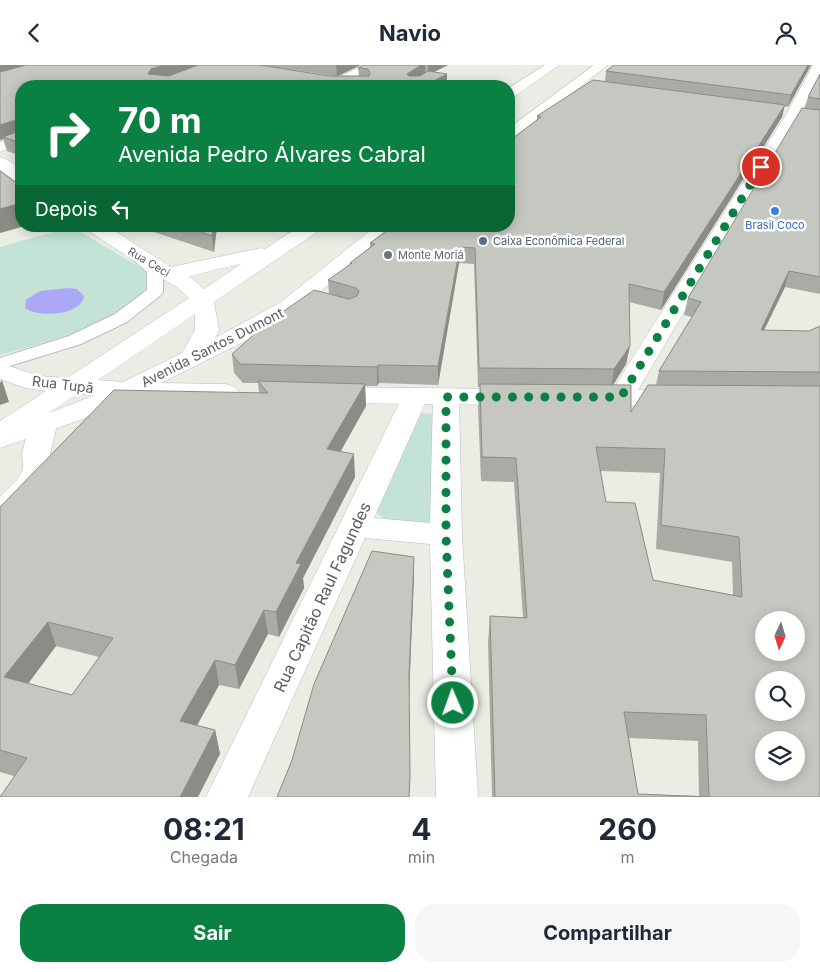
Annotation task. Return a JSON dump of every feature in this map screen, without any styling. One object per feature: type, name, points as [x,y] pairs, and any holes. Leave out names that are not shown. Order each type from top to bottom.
[{"type":"main road","points":[[338,80],[375,65]]},
{"type":"main road","points":[[515,90],[553,65]]},
{"type":"main road","points":[[515,130],[600,65]]},
{"type":"main road","points":[[621,397],[785,112],[819,65]]},
{"type":"main road","points":[[577,84],[594,87]]},
{"type":"main road","points":[[785,112],[813,116]]},
{"type":"main road","points":[[0,147],[15,141]]},
{"type":"main road","points":[[0,162],[15,173]]},
{"type":"main road","name":"Rua Ceci","points":[[103,232],[130,251],[185,282],[202,299]]},
{"type":"main road","points":[[0,433],[305,232]]},
{"type":"main road","name":"Avenida Santos Dumont","points":[[0,440],[94,406],[257,325],[312,300],[382,232]]},
{"type":"main road","points":[[168,274],[246,258],[282,248]]},
{"type":"main road","points":[[192,357],[207,330],[206,314],[202,299]]},
{"type":"main road","name":"Rua Tupã","points":[[0,370],[35,383],[128,390],[247,393]]},
{"type":"main road","points":[[306,394],[415,397],[536,397]]},
{"type":"main road","name":"Rua Capitão Raul Fagundes","points":[[227,797],[415,397]]},
{"type":"main road","points":[[446,397],[446,535],[457,797]]},
{"type":"main road","points":[[566,397],[700,398]]},
{"type":"main road","points":[[0,515],[28,486],[38,469],[36,454],[43,425]]},
{"type":"main road","points":[[355,527],[446,535]]},
{"type":"lane","points":[[0,364],[75,341],[121,318],[155,292],[155,271],[130,251]]},
{"type":"green space","points":[[54,232],[80,232],[151,274],[152,283],[137,298],[101,321],[62,337],[0,355],[0,247]]},
{"type":"green space","points":[[418,413],[434,414],[432,518],[424,525],[396,523],[384,518],[374,509]]},
{"type":"shaded area","points":[[77,289],[84,296],[81,303],[75,308],[49,314],[25,308],[26,300],[40,291]]},
{"type":"building","points":[[26,65],[164,65],[151,69],[148,74],[169,76],[198,65],[260,65],[329,76],[369,76],[368,69],[358,68],[364,65],[421,65],[407,74],[409,76],[420,76],[428,71],[447,74],[436,80],[15,80],[15,120],[0,125],[0,72]]},
{"type":"building","points":[[614,65],[808,65],[791,95],[606,71]]},
{"type":"building","points":[[820,74],[820,99],[808,97]]},
{"type":"building","points":[[593,80],[785,105],[664,292],[629,284],[630,346],[614,369],[479,368],[475,248],[460,247],[438,366],[378,365],[377,367],[240,364],[232,354],[268,322],[314,290],[349,299],[357,296],[359,291],[356,288],[328,280],[375,244],[370,243],[385,232],[515,232],[515,136],[541,117],[537,116]]},
{"type":"building","points":[[802,108],[820,110],[820,277],[789,271],[761,330],[809,331],[820,326],[820,372],[659,371],[701,302],[688,298]]},
{"type":"building","points":[[15,132],[15,141],[3,137]]},
{"type":"building","points":[[0,171],[15,182],[15,205],[0,209]]},
{"type":"building","points":[[201,232],[212,232],[212,236]]},
{"type":"building","points":[[258,381],[365,384],[327,449],[354,454],[296,563],[301,564],[276,612],[264,610],[235,665],[215,660],[180,721],[215,730],[180,797],[0,797],[27,758],[0,750],[0,507],[114,390],[268,393]],"holes":[[[48,622],[113,638],[72,695],[4,677]]]},
{"type":"building","points":[[480,384],[631,385],[631,412],[648,385],[820,386],[820,797],[709,797],[495,797],[490,616],[527,618],[516,458],[482,457]],"holes":[[[596,447],[665,449],[661,525],[739,537],[742,597],[653,580],[635,503],[606,502]],[[624,712],[706,715],[709,797],[638,794]]]},
{"type":"building","points":[[372,551],[414,557],[409,675],[409,797],[277,797],[292,760],[314,684]]},
{"type":"place","name":"Brasil Coco","points":[[775,211]]},
{"type":"place","name":"Caixa Econômica Federal","points":[[483,241]]},
{"type":"place","name":"Monte Moriá","points":[[388,255]]},
{"type":"route","points":[[453,703],[446,535],[446,397],[621,397],[761,167]]}]
